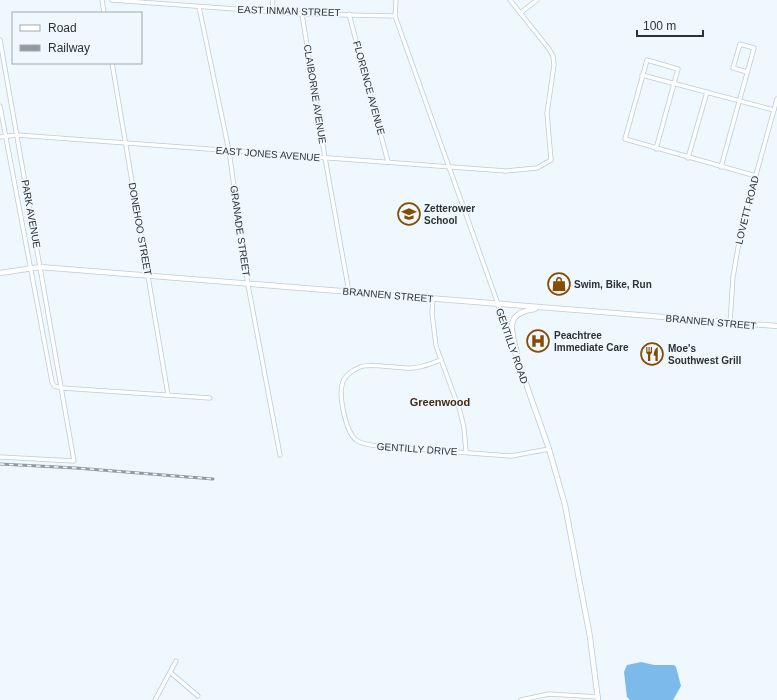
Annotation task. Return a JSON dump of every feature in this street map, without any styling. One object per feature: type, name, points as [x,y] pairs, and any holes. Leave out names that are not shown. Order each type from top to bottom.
[{"type":"street","points":[[102,0],[104,12]]},
{"type":"street","name":"EAST INMAN STREET","points":[[112,0],[302,14],[395,16]]},
{"type":"street","points":[[272,0],[272,12]]},
{"type":"street","name":"GENTILLY ROAD","points":[[396,0],[395,16],[549,449],[565,505],[590,637],[598,698]]},
{"type":"street","points":[[510,0],[520,13],[537,0]]},
{"type":"street","name":"GRANADE STREET","points":[[199,7],[229,151],[248,285],[280,455]]},
{"type":"street","name":"EAST JONES AVENUE","points":[[0,137],[17,135],[506,171],[537,168],[551,160],[547,113],[554,65],[549,49],[520,13]]},
{"type":"street","name":"CLAIBORNE AVENUE","points":[[302,14],[325,158],[349,292]]},
{"type":"street","name":"FLORENCE AVENUE","points":[[349,14],[388,162]]},
{"type":"street","name":"PARK AVENUE","points":[[0,40],[74,461],[0,457]]},
{"type":"street","points":[[721,167],[754,48],[740,44],[733,68],[747,72]]},
{"type":"street","points":[[656,149],[678,69],[647,60],[625,139],[656,149],[756,176]]},
{"type":"street","name":"DONEHOO STREET","points":[[112,64],[124,143],[149,276],[168,395]]},
{"type":"street","points":[[642,75],[774,110]]},
{"type":"street","points":[[688,158],[707,92]]},
{"type":"street","name":"LOVETT ROAD","points":[[730,323],[733,277],[738,247],[777,99]]},
{"type":"street","name":"PARK AVENUE","points":[[0,106],[49,377],[54,386],[62,388]]},
{"type":"street","name":"BRANNEN STREET","points":[[0,273],[40,267],[248,285],[777,326]]},
{"type":"street","points":[[433,299],[433,330],[441,360],[460,411],[464,428],[466,452]]},
{"type":"street","points":[[523,376],[512,332],[512,321],[516,315],[524,310],[544,308]]},
{"type":"street","name":"GENTILLY DRIVE","points":[[441,360],[418,367],[407,368],[361,366],[351,372],[342,385],[346,420],[350,432],[356,440],[366,444],[510,456],[549,449]]},
{"type":"street","points":[[62,388],[210,398]]},
{"type":"street","points":[[155,700],[171,673],[176,661]]},
{"type":"street","points":[[171,673],[198,696]]},
{"type":"street","points":[[521,700],[549,694],[598,698]]},
{"type":"water","points":[[641,662],[654,665],[674,665],[676,667],[681,686],[673,700],[630,700],[627,697],[624,672],[627,665]]},
{"type":"railway","points":[[0,464],[76,468],[213,479]]},
{"type":"place","name":"Zetterower School","points":[[409,214]]},
{"type":"place","name":"Swim, Bike, Run","points":[[559,284]]},
{"type":"place","name":"Peachtree Immediate Care","points":[[538,341]]},
{"type":"place","name":"Moe's Southwest Grill","points":[[652,354]]},
{"type":"district","name":"Greenwood","points":[[440,402]]}]
